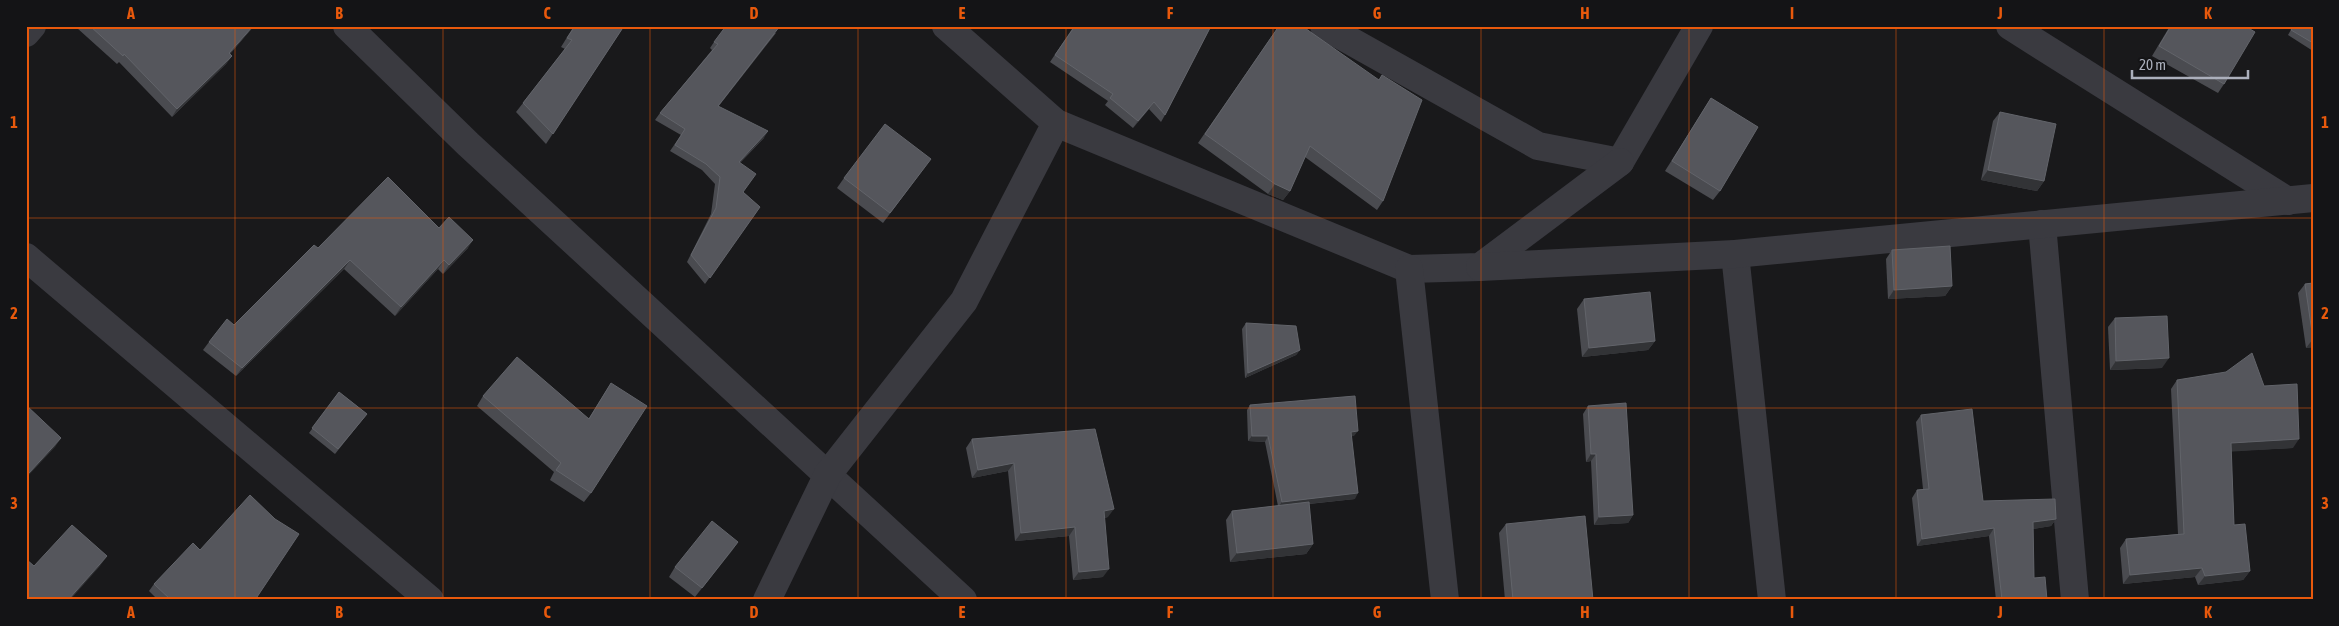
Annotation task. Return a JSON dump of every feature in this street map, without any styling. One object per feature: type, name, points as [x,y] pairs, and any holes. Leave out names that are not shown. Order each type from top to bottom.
[{"type":"street","points":[[26,33],[32,26]]},
{"type":"street","points":[[347,26],[475,150],[963,600]]},
{"type":"street","points":[[946,26],[1056,122],[1409,269],[1735,254],[2301,199]]},
{"type":"street","points":[[1324,26],[1538,146],[1620,162]]},
{"type":"street","points":[[1480,267],[1620,162],[1698,26]]},
{"type":"street","points":[[2010,26],[2301,199]]},
{"type":"street","points":[[767,600],[828,474],[964,301],[1056,122]]},
{"type":"street","points":[[2042,224],[2075,600]]},
{"type":"street","points":[[1735,254],[1772,600]]},
{"type":"street","points":[[26,256],[430,600]]},
{"type":"street","points":[[1409,269],[1446,600]]},
{"type":"building","points":[[90,26],[253,26],[229,53],[232,56],[177,109],[124,54],[123,56]]},
{"type":"building","points":[[575,26],[624,26],[553,134],[523,103],[572,40],[567,38]]},
{"type":"building","points":[[726,26],[780,26],[718,106],[768,131],[739,162],[756,174],[743,192],[760,207],[710,278],[691,255],[716,208],[720,177],[706,164],[675,145],[685,129],[660,113],[718,44],[714,42]]},
{"type":"building","points":[[1075,26],[1211,26],[1165,115],[1154,102],[1138,121],[1110,98],[1113,94],[1055,55]]},
{"type":"building","points":[[1279,26],[1302,26],[1379,80],[1382,75],[1422,100],[1383,201],[1310,146],[1290,191],[1275,184],[1205,134]]},
{"type":"building","points":[[2171,26],[2245,26],[2255,32],[2224,84],[2159,46]]},
{"type":"building","points":[[2294,26],[2313,26],[2313,43],[2291,30]]},
{"type":"building","points":[[1711,98],[1758,127],[1720,191],[1672,161]]},
{"type":"building","points":[[2000,112],[2056,124],[2044,181],[1988,170]]},
{"type":"building","points":[[885,124],[931,159],[890,213],[844,178]]},
{"type":"building","points":[[388,177],[439,228],[449,217],[473,240],[449,265],[444,260],[401,307],[350,260],[242,368],[209,342],[227,319],[234,325],[314,245],[318,248]]},
{"type":"building","points":[[1950,246],[1952,286],[1894,290],[1892,250]]},
{"type":"building","points":[[2313,283],[2313,339],[2305,284]]},
{"type":"building","points":[[1650,292],[1655,341],[1589,348],[1584,299]]},
{"type":"building","points":[[2167,316],[2169,358],[2116,361],[2115,318]]},
{"type":"building","points":[[1246,323],[1296,326],[1300,350],[1248,373]]},
{"type":"building","points":[[2252,353],[2264,386],[2297,384],[2299,439],[2231,443],[2234,525],[2245,524],[2250,571],[2205,576],[2202,568],[2130,575],[2126,539],[2184,534],[2177,380],[2226,372]]},
{"type":"building","points":[[517,357],[589,419],[611,383],[647,406],[591,493],[556,470],[561,463],[483,396]]},
{"type":"building","points":[[339,392],[367,414],[338,449],[312,428]]},
{"type":"building","points":[[1355,396],[1358,431],[1351,432],[1358,493],[1282,502],[1268,436],[1252,436],[1250,405]]},
{"type":"building","points":[[1626,403],[1633,515],[1599,517],[1596,454],[1591,454],[1588,406]]},
{"type":"building","points":[[26,405],[61,438],[29,473],[26,471]]},
{"type":"building","points":[[1972,409],[1983,501],[2055,499],[2056,519],[2033,522],[2034,578],[2045,577],[2047,600],[2002,600],[1994,528],[1922,539],[1917,490],[1929,489],[1921,415]]},
{"type":"building","points":[[1095,429],[1114,509],[1104,511],[1109,569],[1079,572],[1075,527],[1021,533],[1014,463],[978,470],[972,439]]},
{"type":"building","points":[[250,495],[275,519],[299,534],[255,600],[171,600],[154,584],[193,543],[200,550]]},
{"type":"building","points":[[1309,502],[1313,544],[1237,553],[1232,511]]},
{"type":"building","points":[[1585,516],[1593,600],[1513,600],[1506,524]]},
{"type":"building","points":[[712,521],[738,542],[702,588],[675,567]]},
{"type":"building","points":[[72,525],[107,556],[68,600],[26,600],[26,559],[34,566]]}]
